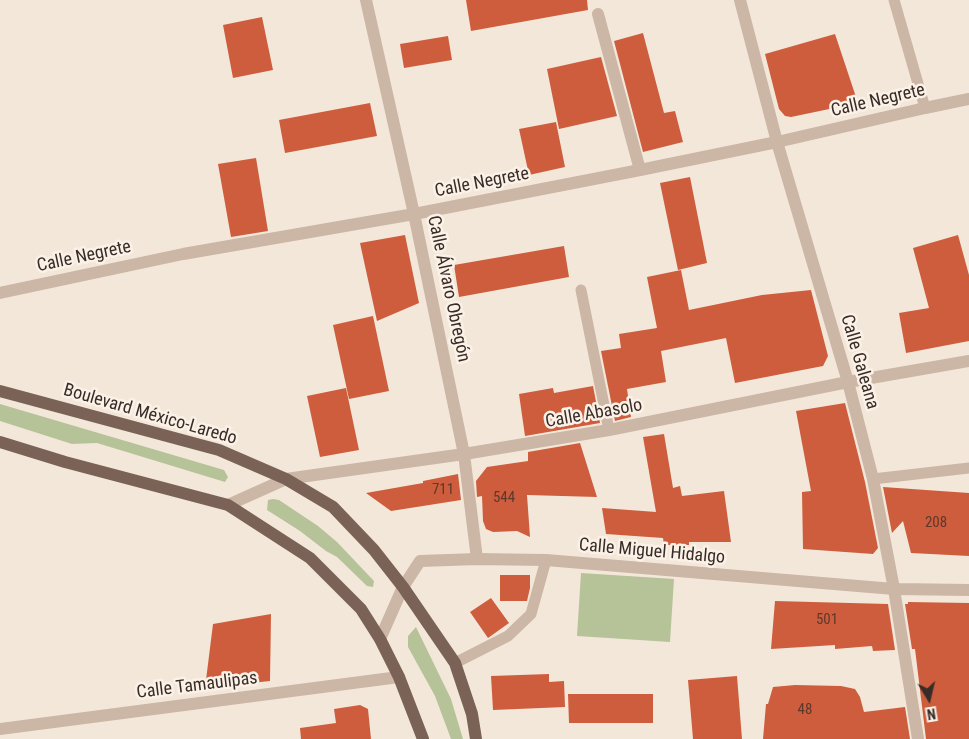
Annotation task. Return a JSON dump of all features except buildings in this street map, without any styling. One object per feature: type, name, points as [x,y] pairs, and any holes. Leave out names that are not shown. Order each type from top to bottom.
[{"type":"main road","name":"Boulevard México-Laredo","points":[[0,391],[220,450],[286,479],[333,507],[374,550],[403,587],[455,663],[472,714],[476,739]]},
{"type":"main road","points":[[0,442],[65,462],[228,505],[310,558],[361,609],[380,639],[399,677],[423,739]]},
{"type":"street","name":"Calle Álvaro Obregón","points":[[366,0],[414,214],[464,454],[476,559]]},
{"type":"street","name":"Calle Galeana","points":[[740,0],[776,142],[848,382],[873,479],[894,589],[918,739]]},
{"type":"street","points":[[598,14],[640,170]]},
{"type":"street","name":"Calle Negrete","points":[[0,293],[183,254],[414,214],[640,170],[969,99]]},
{"type":"street","name":"Calle Abasolo","points":[[228,505],[286,479],[464,454],[609,430],[848,382],[969,361]]},
{"type":"street","name":"Calle Miguel Hidalgo","points":[[380,639],[403,587],[420,561],[476,559],[546,560],[894,589],[969,590]]},
{"type":"street","name":"Calle Tamaulipas","points":[[1,730],[399,677]]},
{"type":"lane","points":[[894,0],[925,108]]},
{"type":"lane","points":[[581,290],[609,430]]},
{"type":"lane","points":[[873,479],[969,468]]},
{"type":"lane","points":[[455,663],[508,636],[531,614],[546,560]]},
{"type":"green space","points":[[0,404],[224,470],[228,477],[225,482],[97,443],[72,444],[0,421]]},
{"type":"green space","points":[[268,500],[279,500],[318,526],[337,542],[374,581],[373,587],[367,586],[337,557],[267,510]]},
{"type":"green space","points":[[581,573],[674,579],[670,642],[577,636]]},
{"type":"green space","points":[[416,627],[451,699],[463,739],[451,739],[435,696],[408,647],[408,636]]}]
